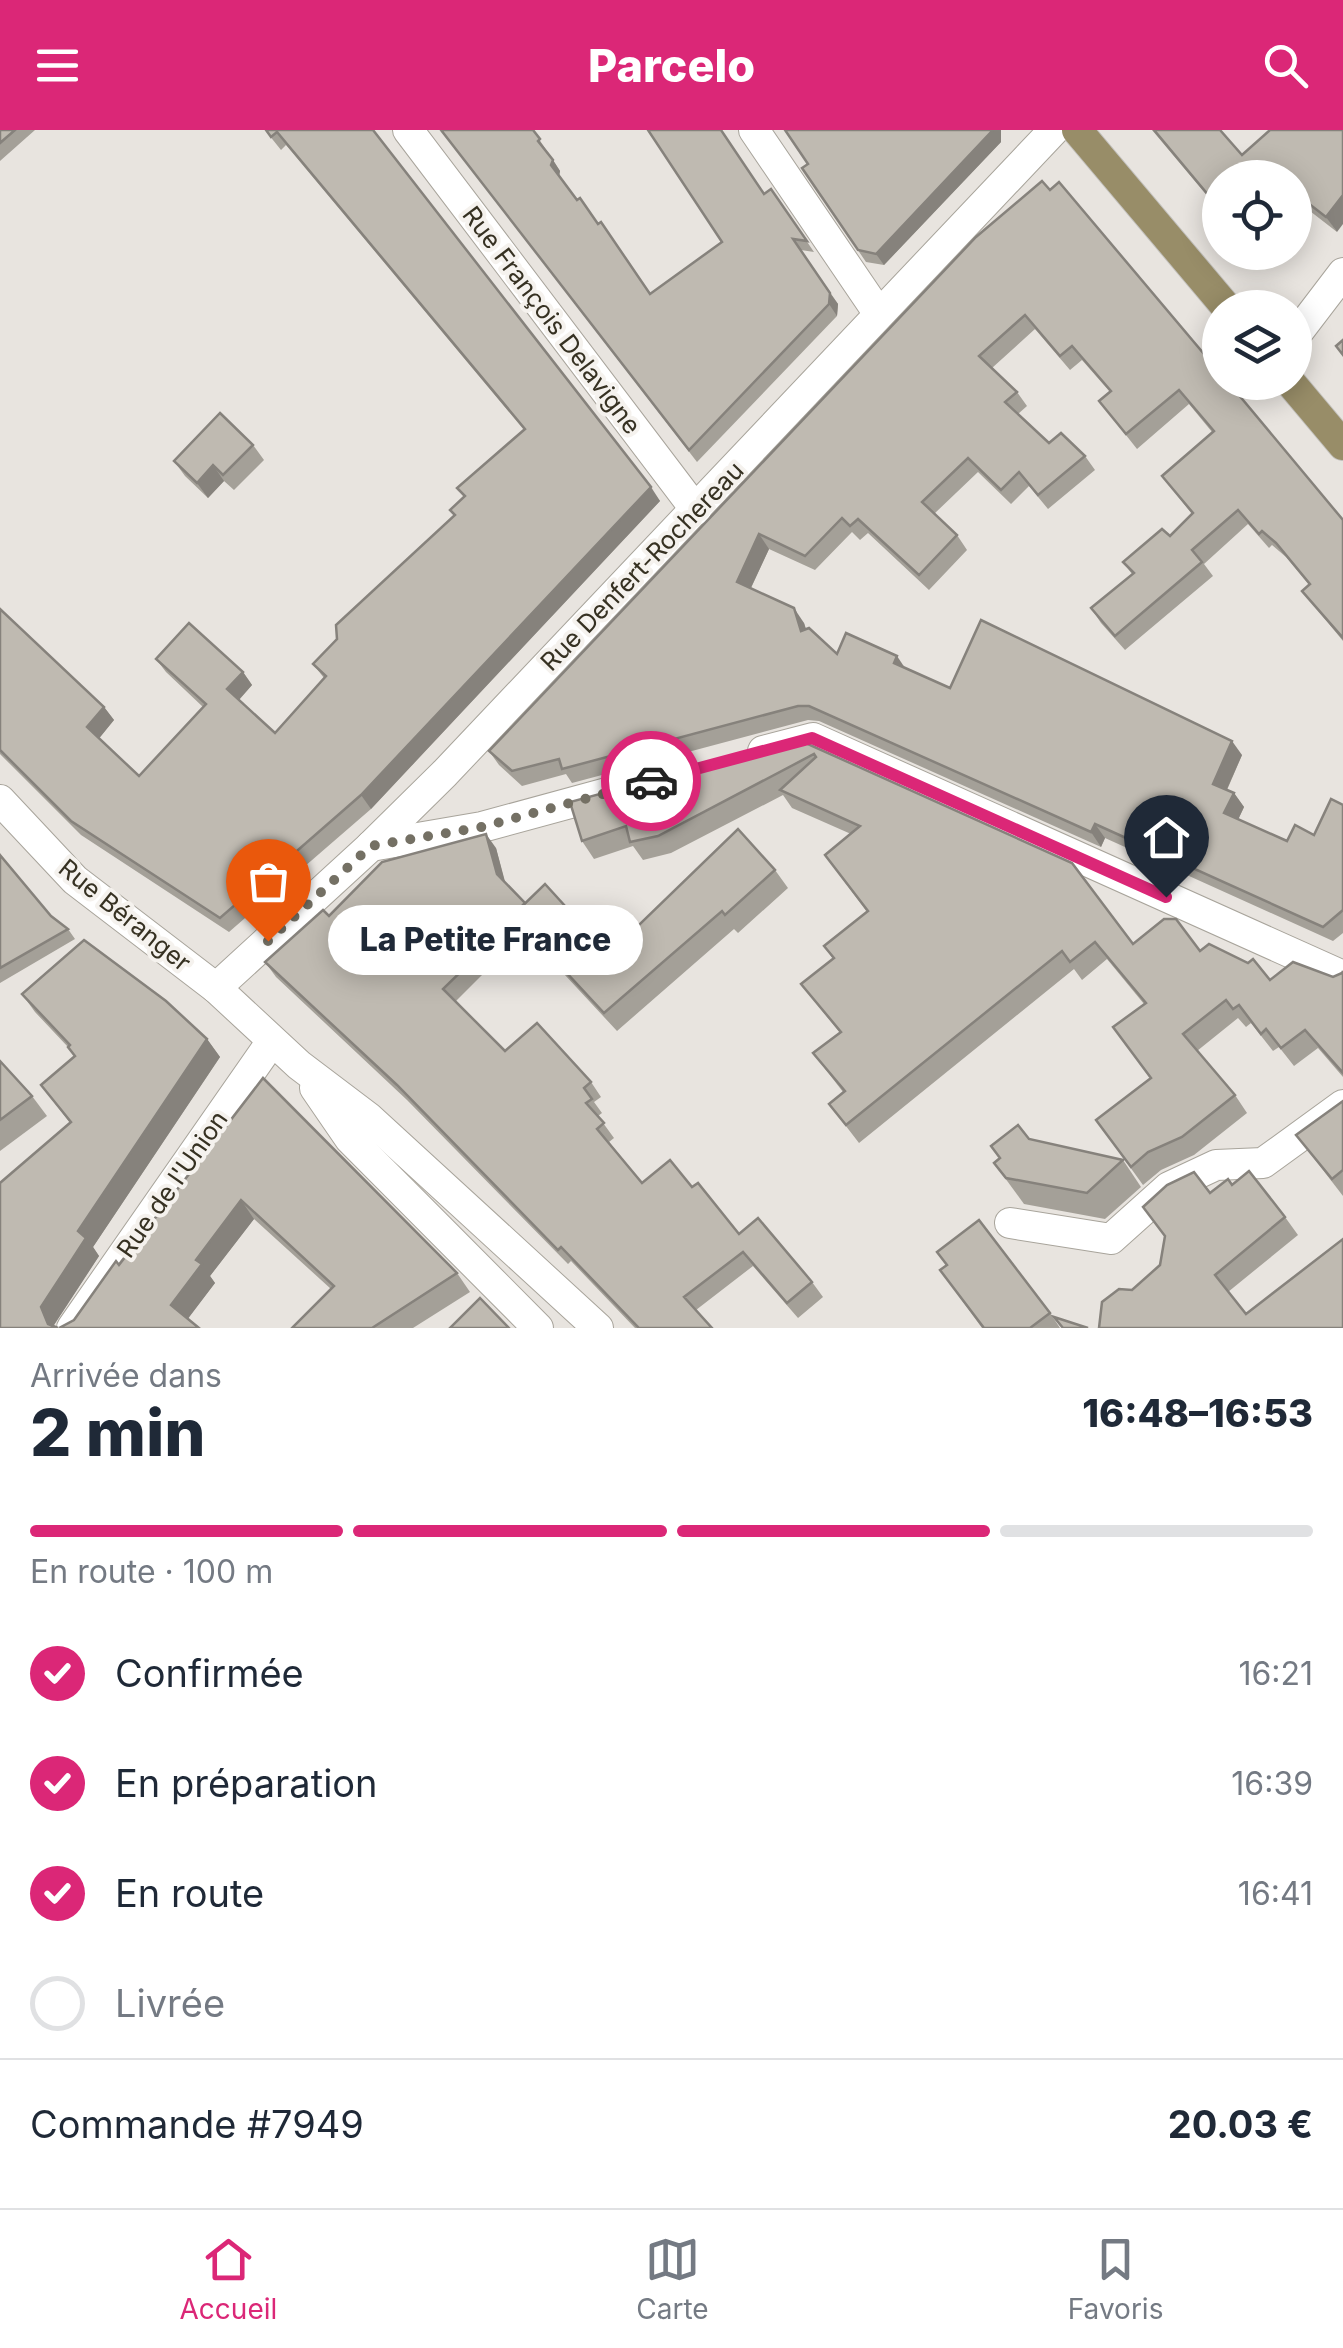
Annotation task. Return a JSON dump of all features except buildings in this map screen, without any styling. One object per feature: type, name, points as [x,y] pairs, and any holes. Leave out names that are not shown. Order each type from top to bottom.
[{"type":"main road","points":[[1077,130],[1212,290]]},
{"type":"main road","points":[[1305,400],[1343,445]]},
{"type":"street","name":"Rue François Delavigne","points":[[408,130],[696,510]]},
{"type":"street","points":[[754,130],[879,314]]},
{"type":"street","name":"Rue Denfert-Rochereau","points":[[216,988],[371,846],[696,510],[1054,130]]},
{"type":"street","points":[[1312,314],[1343,274]]},
{"type":"street","points":[[739,758],[812,738],[1343,976]]},
{"type":"street","points":[[371,846],[482,827],[629,787]]},
{"type":"street","name":"Rue Béranger","points":[[0,800],[75,880],[216,988],[299,1066],[369,1118],[598,1328]]},
{"type":"street","name":"Rue de l'Union","points":[[72,1328],[272,1040]]},
{"type":"street","name":"Rue Béranger","points":[[299,1066],[350,1139],[538,1328]]},
{"type":"street","points":[[1010,1224],[1111,1240],[1169,1187],[1216,1164],[1263,1164],[1343,1104]]},
{"type":"way so far","points":[[268,941],[371,846],[482,827],[651,781]]},
{"type":"place","name":"La Petite France","points":[[268,941]]},
{"type":"route","points":[[651,781],[812,738],[1166,897]]}]
